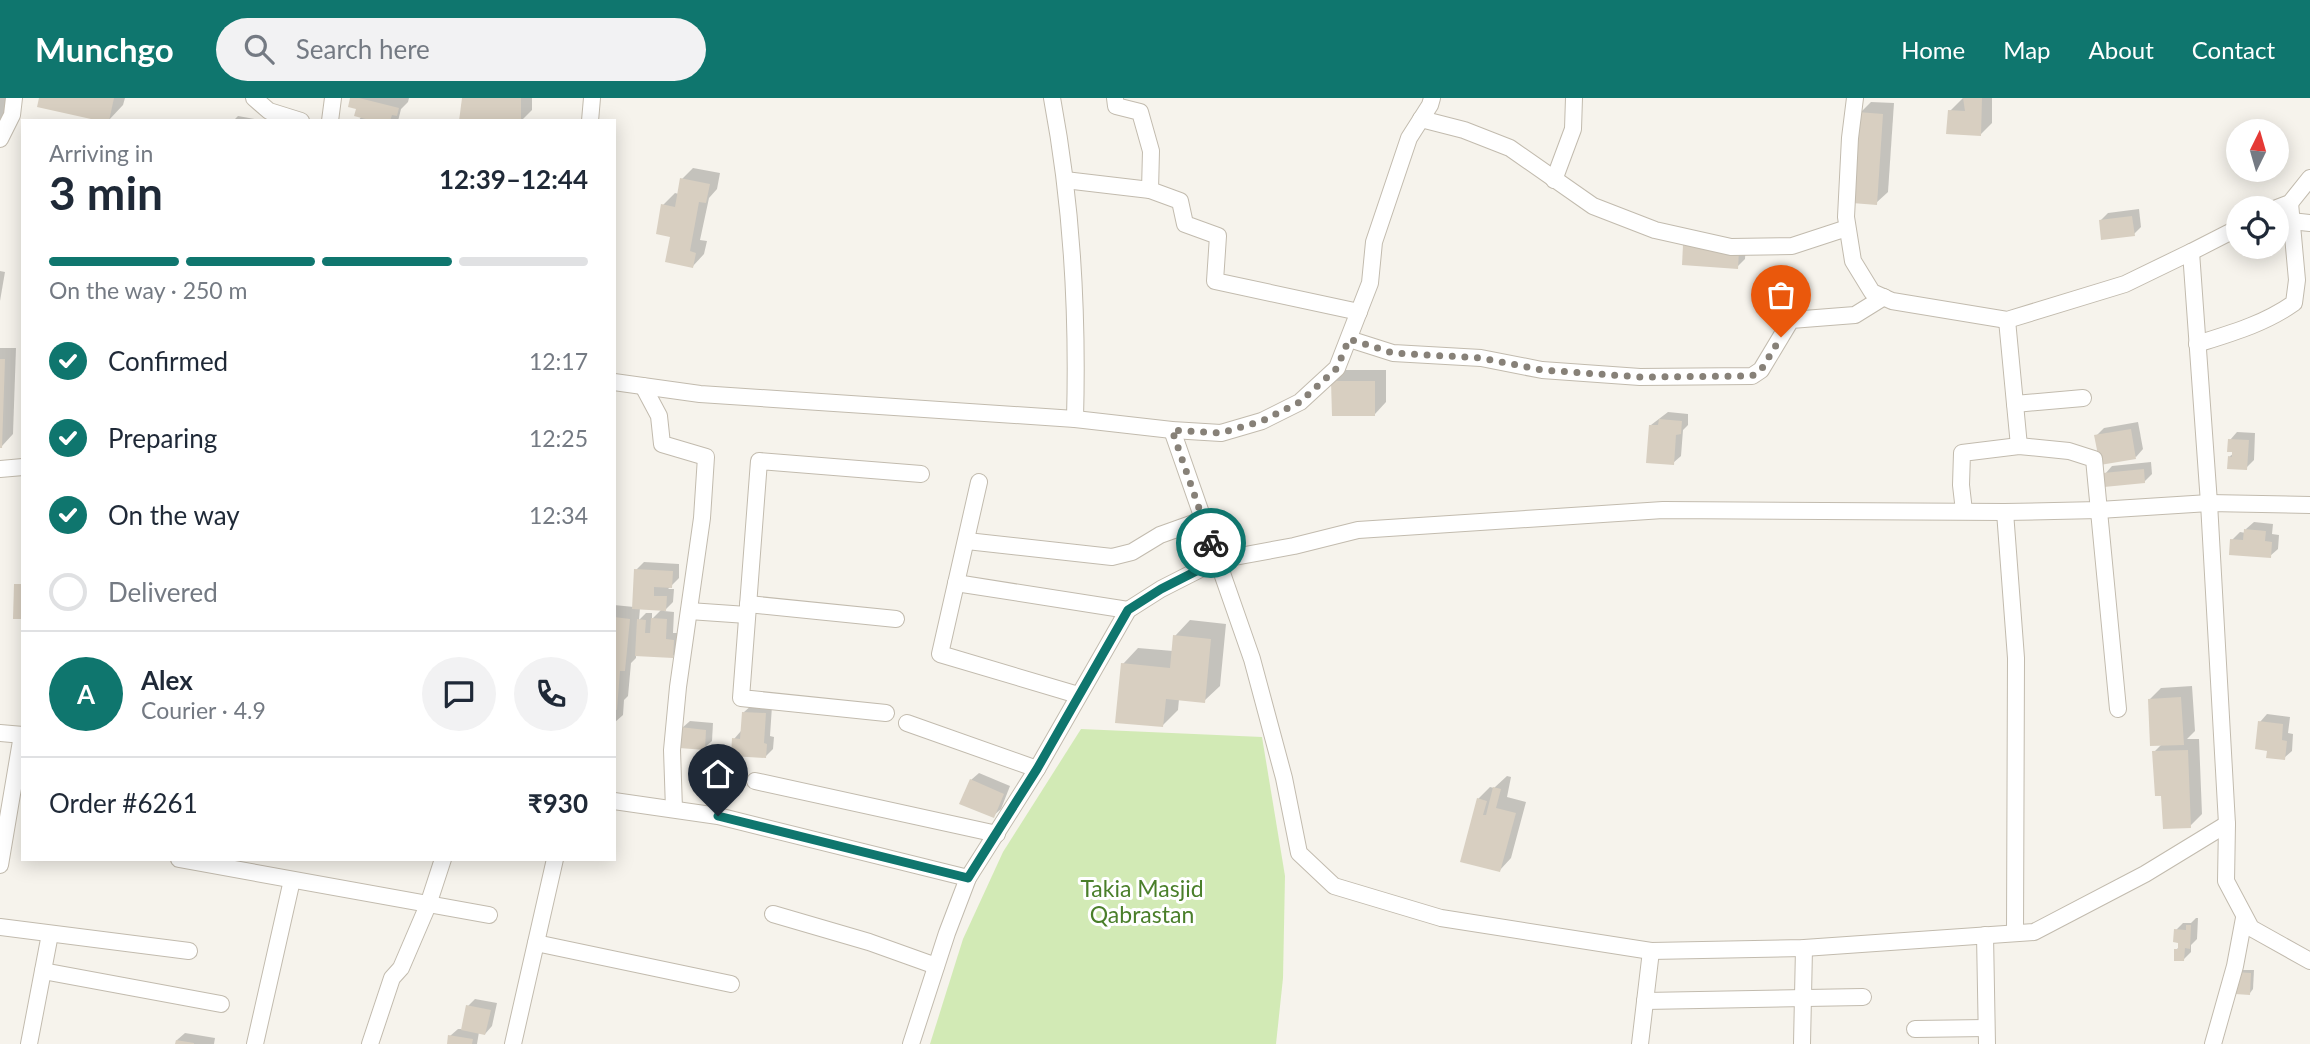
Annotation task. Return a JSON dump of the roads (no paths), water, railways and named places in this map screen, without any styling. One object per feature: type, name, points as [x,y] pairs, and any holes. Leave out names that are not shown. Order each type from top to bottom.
[{"type":"street","points":[[0,139],[12,115],[14,98]]},
{"type":"street","points":[[254,98],[269,111],[295,119]]},
{"type":"street","points":[[330,119],[333,98]]},
{"type":"street","points":[[590,119],[592,98]]},
{"type":"street","points":[[1052,98],[1071,226],[1077,358],[1075,419]]},
{"type":"street","points":[[1115,98],[1116,106],[1140,112],[1152,151],[1150,190]]},
{"type":"street","points":[[616,382],[700,394],[1075,419],[1221,433],[1262,421],[1300,402],[1337,368],[1370,283],[1374,242],[1409,138],[1432,98]]},
{"type":"street","points":[[1554,180],[1573,129],[1574,98]]},
{"type":"street","points":[[1855,98],[1850,138],[1847,229],[1853,261],[1872,292],[1892,301],[2007,320],[2125,284],[2226,234]]},
{"type":"street","points":[[1421,119],[1464,130],[1510,148],[1593,206],[1643,225],[1731,247],[1792,246],[1847,229]]},
{"type":"street","points":[[2289,200],[2310,178]]},
{"type":"street","points":[[1065,180],[1150,190],[1180,201],[1185,224],[1218,236],[1215,281],[1359,312]]},
{"type":"street","points":[[2197,344],[2256,326],[2294,303],[2297,280],[2289,217]]},
{"type":"street","points":[[2291,221],[2310,223]]},
{"type":"street","points":[[2191,252],[2227,824],[2226,881],[2251,928],[2310,961]]},
{"type":"street","points":[[1349,339],[1393,353],[1481,358],[1542,370],[1640,377],[1752,376],[1761,370],[1791,320],[1855,316],[1884,297]]},
{"type":"street","points":[[2007,320],[2019,446]]},
{"type":"street","points":[[643,386],[659,416],[662,444],[706,457],[702,518],[672,751],[674,809]]},
{"type":"street","points":[[2015,404],[2083,398]]},
{"type":"street","points":[[1172,430],[1252,659],[1284,778],[1299,853],[1334,886],[1441,918],[1651,951],[1804,948],[1985,936],[2034,932],[2145,874],[2227,824]]},
{"type":"street","points":[[1964,511],[1961,485],[1962,453],[2019,446],[2069,451],[2094,459],[2118,709]]},
{"type":"street","points":[[886,713],[741,698],[759,461],[921,474]]},
{"type":"street","points":[[0,469],[21,467]]},
{"type":"street","points":[[979,482],[940,654],[1078,695]]},
{"type":"street","points":[[911,1044],[968,878],[1037,769],[1128,610],[1161,589],[1218,560],[1294,546],[1358,530],[1663,510],[2005,512],[2099,510],[2208,503],[2310,505]]},
{"type":"street","points":[[2005,512],[2016,658],[2015,933]]},
{"type":"street","points":[[967,541],[1112,557],[1132,552],[1160,536],[1202,520]]},
{"type":"street","points":[[956,583],[1128,610]]},
{"type":"street","points":[[689,611],[747,610],[895,620]]},
{"type":"street","points":[[907,723],[1037,769]]},
{"type":"street","points":[[0,733],[21,735]]},
{"type":"street","points":[[0,865],[21,741]]},
{"type":"street","points":[[755,781],[997,834]]},
{"type":"street","points":[[616,801],[718,816],[968,878]]},
{"type":"street","points":[[190,861],[489,915]]},
{"type":"street","points":[[370,1044],[392,978],[401,968],[428,905],[442,861]]},
{"type":"street","points":[[513,1044],[555,861]]},
{"type":"street","points":[[255,1044],[292,880]]},
{"type":"street","points":[[773,914],[869,942],[936,966]]},
{"type":"street","points":[[2213,1044],[2235,966],[2244,918]]},
{"type":"street","points":[[0,927],[189,951]]},
{"type":"street","points":[[29,1044],[50,934]]},
{"type":"street","points":[[1915,1030],[1987,1036],[1985,936]]},
{"type":"street","points":[[536,943],[731,984]]},
{"type":"street","points":[[1802,1044],[1804,948]]},
{"type":"street","points":[[1640,1044],[1651,951]]},
{"type":"street","points":[[43,971],[220,1004]]},
{"type":"street","points":[[1645,1001],[1863,997]]},
{"type":"park label","name":"Takia Masjid Qabrastan","points":[[1142,901]]}]
